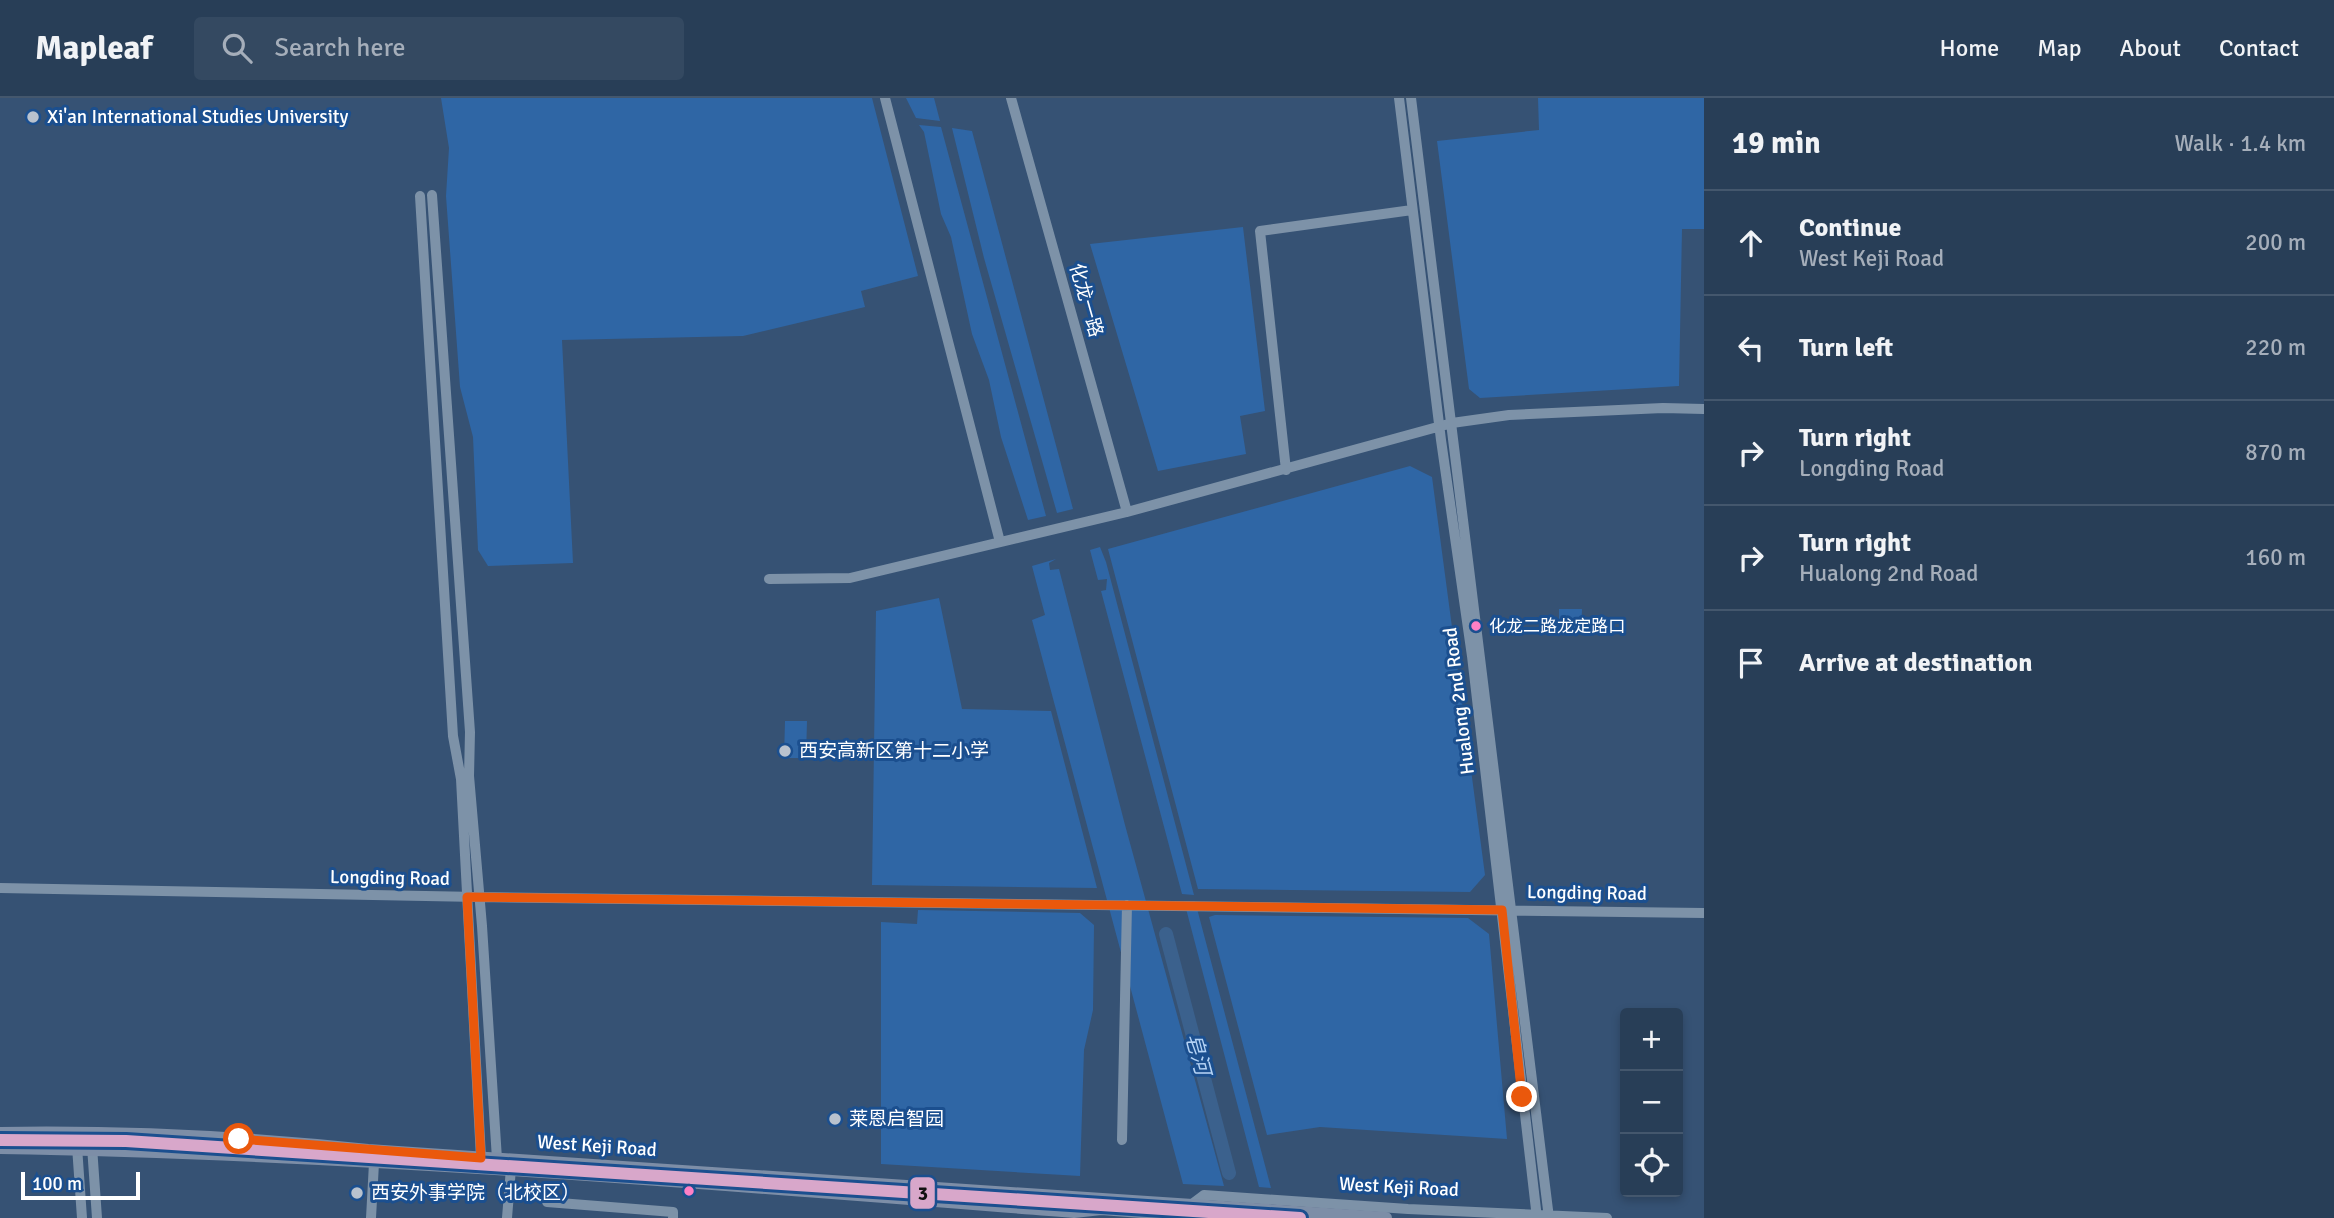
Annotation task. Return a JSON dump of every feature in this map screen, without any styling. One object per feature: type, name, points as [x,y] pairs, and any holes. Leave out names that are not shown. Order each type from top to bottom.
[{"type":"main road","name":"West Keji Road","points":[[0,1133],[91,1132],[282,1141],[368,1150],[1101,1203],[1192,1204],[1386,1218]]},
{"type":"main road","name":"West Keji Road","points":[[0,1148],[92,1149],[511,1168],[1074,1212],[1101,1203]]},
{"type":"main road","name":"West Keji Road","points":[[1122,1204],[1221,1218]]},
{"type":"street","points":[[885,98],[1000,542]]},
{"type":"street","name":"化龙一路","points":[[1011,98],[1127,512]]},
{"type":"street","name":"Hualong 2nd Road","points":[[1399,98],[1440,427],[1548,1217]]},
{"type":"street","name":"Hualong 2nd Road","points":[[1411,98],[1452,423],[1537,1216]]},
{"type":"street","points":[[432,195],[469,718],[481,1158]]},
{"type":"street","points":[[420,196],[453,736],[461,779],[472,897],[482,926],[497,1158]]},
{"type":"street","points":[[1286,470],[1261,231],[1412,210]]},
{"type":"street","points":[[769,579],[850,578],[1127,512],[1452,423],[1509,415],[1663,408],[1704,409]]},
{"type":"street","name":"Longding Road","points":[[0,888],[1704,913]]},
{"type":"street","points":[[1122,1140],[1128,905]]},
{"type":"street","points":[[76,1132],[82,1218]]},
{"type":"street","points":[[91,1132],[97,1218]]},
{"type":"street","points":[[371,1218],[374,1163]]},
{"type":"street","points":[[507,1218],[511,1168]]},
{"type":"street","name":"West Keji Road","points":[[1192,1204],[1204,1195],[1548,1217],[1607,1218]]},
{"type":"street","points":[[547,1202],[673,1212],[673,1218]]},
{"type":"shaded area","points":[[441,98],[872,98],[918,276],[861,291],[865,307],[743,336],[562,340],[573,563],[488,566],[478,550],[473,437],[460,387],[446,196],[449,148]]},
{"type":"shaded area","points":[[906,98],[934,98],[940,121],[916,118]]},
{"type":"shaded area","points":[[1538,98],[1704,98],[1704,229],[1682,229],[1679,386],[1480,398],[1469,389],[1437,141],[1539,130]]},
{"type":"shaded area","points":[[919,125],[941,127],[1046,516],[1028,520],[1001,437],[989,380],[972,334],[951,237],[941,214],[924,132]]},
{"type":"shaded area","points":[[952,128],[972,131],[1073,509],[1057,513],[984,258]]},
{"type":"shaded area","points":[[1243,227],[1265,411],[1240,416],[1246,454],[1158,471],[1090,244]]},
{"type":"shaded area","points":[[1410,466],[1432,477],[1485,875],[1470,892],[1198,889],[1108,549]]},
{"type":"shaded area","points":[[1100,547],[1194,895],[1182,894],[1101,591],[1106,590],[1107,579],[1098,580],[1090,550]]},
{"type":"shaded area","points":[[1056,559],[1049,563],[1050,570],[1059,569],[1125,825],[1224,1186],[1183,1184],[1032,620],[1045,615],[1032,566]]},
{"type":"shaded area","points":[[939,598],[962,709],[1051,711],[1097,888],[872,885],[876,611]]},
{"type":"shaded area","points":[[1559,609],[1582,609],[1581,633],[1559,632]]},
{"type":"shaded area","points":[[785,721],[807,721],[806,758],[784,758]]},
{"type":"shaded area","points":[[1184,901],[1195,901],[1271,1188],[1259,1187]]},
{"type":"shaded area","points":[[918,910],[1080,913],[1094,925],[1093,1010],[1084,1050],[1080,1176],[881,1164],[881,922],[917,924]]},
{"type":"shaded area","points":[[1209,917],[1468,918],[1489,934],[1507,1139],[1320,1127],[1267,1135]]},
{"type":"waterway","name":"皂河","points":[[1166,934],[1229,1173]]},
{"type":"transit line","name":"3","points":[[0,1140],[126,1141],[1300,1218]]},
{"type":"place","name":"Xi'an International Studies University","points":[[33,117]]},
{"type":"place","name":"化龙二路龙定路口","points":[[1476,626]]},
{"type":"place","name":"西安高新区第十二小学","points":[[785,751]]},
{"type":"place","name":"莱恩启智园","points":[[835,1119]]},
{"type":"place","name":"西安外事学院（北校区）","points":[[357,1193]]},
{"type":"route","points":[[239,1139],[481,1158],[467,897],[1502,910],[1522,1097]]}]
